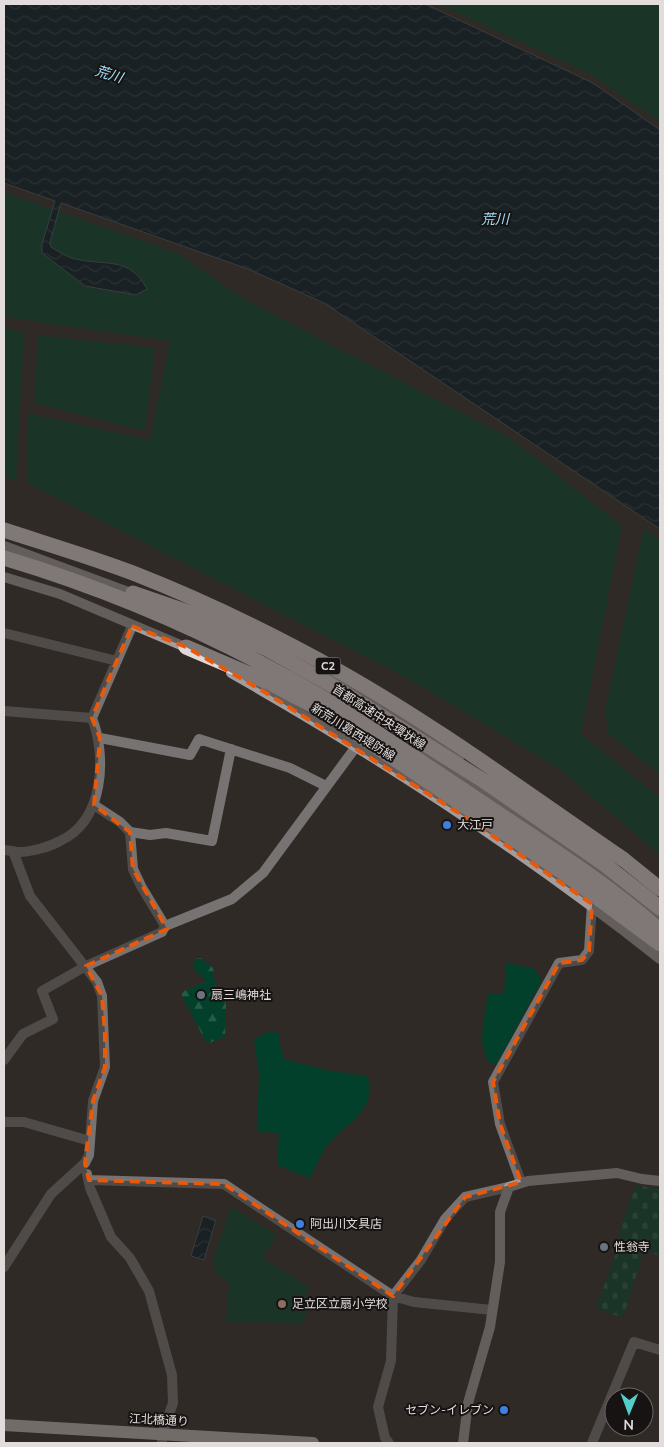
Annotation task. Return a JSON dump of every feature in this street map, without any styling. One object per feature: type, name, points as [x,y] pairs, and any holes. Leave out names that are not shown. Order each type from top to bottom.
[{"type":"highway","name":"首都高速中央環状線","points":[[4,529],[132,573],[208,604],[328,665],[398,708],[512,783],[622,859],[660,889]]},
{"type":"highway","name":"首都高速中央環状線","points":[[4,558],[123,600],[194,630],[320,696],[503,817],[659,926]]},
{"type":"highway","points":[[157,590],[194,614]]},
{"type":"highway","points":[[133,594],[194,614],[266,648],[328,682],[484,781],[603,863],[660,908]]},
{"type":"highway","points":[[186,647],[268,682],[328,714],[564,873],[660,944]]},
{"type":"main road","points":[[4,529],[157,590],[268,641],[394,713],[465,761],[477,775],[480,789]]},
{"type":"main road","name":"新荒川葛西堤防線","points":[[4,546],[133,594],[260,655],[324,689],[385,726],[480,789],[609,879],[659,926]]},
{"type":"main road","name":"新荒川葛西堤防線","points":[[4,577],[60,594],[132,626],[186,647],[263,691],[462,815],[592,904],[660,959]]},
{"type":"main road","points":[[462,1443],[468,1403],[490,1327],[500,1262],[500,1212],[509,1187],[521,1182],[617,1173],[660,1181]]},
{"type":"main road","name":"江北橋通り","points":[[4,1425],[162,1438],[313,1443]]},
{"type":"street","points":[[4,1267],[51,1194],[85,1164],[89,1155],[93,1101],[104,1067],[105,1033],[102,996],[97,982],[30,896],[9,851],[37,848],[68,837],[94,805],[100,770],[100,738],[92,718],[132,626]]},
{"type":"street","points":[[4,633],[116,661]]},
{"type":"street","points":[[4,711],[92,718]]},
{"type":"street","points":[[100,738],[190,754],[199,739],[290,768],[326,786]]},
{"type":"street","points":[[4,1060],[23,1034],[54,1019],[42,991],[86,966],[162,932],[165,926],[232,899],[263,873],[355,748]]},
{"type":"street","points":[[94,805],[120,822],[130,832],[150,835],[166,833],[212,841],[231,749]]},
{"type":"street","points":[[130,832],[133,869],[165,926]]},
{"type":"street","points":[[521,1182],[500,1124],[493,1082],[559,963],[582,960],[589,951],[592,904]]},
{"type":"street","points":[[4,1122],[24,1122],[90,1141]]},
{"type":"street","points":[[85,1164],[90,1188],[111,1237],[130,1258],[149,1291],[172,1375],[173,1403],[162,1438]]},
{"type":"street","points":[[89,1180],[224,1184],[393,1296],[414,1302],[492,1310]]},
{"type":"street","points":[[388,1443],[385,1438],[378,1407],[391,1360],[393,1296],[421,1260],[445,1219],[465,1197],[509,1187]]},
{"type":"street","points":[[592,1443],[634,1342],[660,1350]]},
{"type":"highlighted area","points":[[132,626],[186,647],[263,691],[462,815],[592,904],[589,951],[582,960],[559,963],[493,1082],[500,1124],[521,1182],[465,1197],[393,1296],[224,1184],[89,1180],[85,1163],[93,1101],[105,1067],[105,1033],[102,996],[86,966],[167,929],[133,869],[130,832],[94,805],[100,738],[92,718]]},
{"type":"green space","points":[[438,4],[660,4],[660,122],[590,74]]},
{"type":"green space","points":[[4,192],[177,253],[246,300],[512,439],[622,526],[581,734],[660,798],[660,855],[558,768],[407,678],[28,483],[27,413],[150,440],[170,341],[4,317]]},
{"type":"green space","points":[[4,328],[24,332],[16,480],[4,477]]},
{"type":"green space","points":[[38,335],[155,348],[145,431],[34,403]]},
{"type":"green space","points":[[644,528],[660,540],[660,775],[608,733],[605,710]]},
{"type":"green space","points":[[201,958],[213,968],[216,993],[222,994],[226,998],[225,1037],[209,1043],[205,1040],[181,994],[206,982],[193,967],[195,959]]},
{"type":"green space","points":[[506,963],[533,968],[542,980],[497,1063],[491,1064],[483,1049],[483,1021],[488,993],[504,994]]},
{"type":"green space","points":[[271,1031],[280,1034],[279,1040],[284,1059],[326,1070],[367,1076],[370,1088],[364,1108],[327,1146],[310,1178],[277,1165],[279,1133],[257,1132],[259,1073],[254,1039]]},
{"type":"green space","points":[[635,1185],[660,1189],[660,1256],[644,1250],[623,1318],[596,1308],[622,1237],[618,1235]]},
{"type":"green space","points":[[231,1207],[277,1235],[263,1258],[307,1286],[306,1319],[303,1323],[226,1322],[229,1284],[214,1271],[216,1263],[212,1262]]},
{"type":"water","name":"荒川","points":[[4,4],[425,4],[593,83],[660,130],[660,529],[324,303],[248,269],[61,203],[50,242],[51,247],[73,258],[125,267],[133,271],[147,289],[136,295],[85,286],[42,253],[42,244],[55,201],[4,183]]},
{"type":"water","points":[[203,1216],[216,1220],[204,1260],[191,1256]]},
{"type":"place","name":"大江戸","points":[[447,825]]},
{"type":"place","name":"扇三嶋神社","points":[[201,995]]},
{"type":"place","name":"阿出川文具店","points":[[300,1224]]},
{"type":"place","name":"性翁寺","points":[[604,1247]]},
{"type":"place","name":"足立区立扇小学校","points":[[282,1304]]},
{"type":"place","name":"セブン-イレブン","points":[[504,1410]]}]
